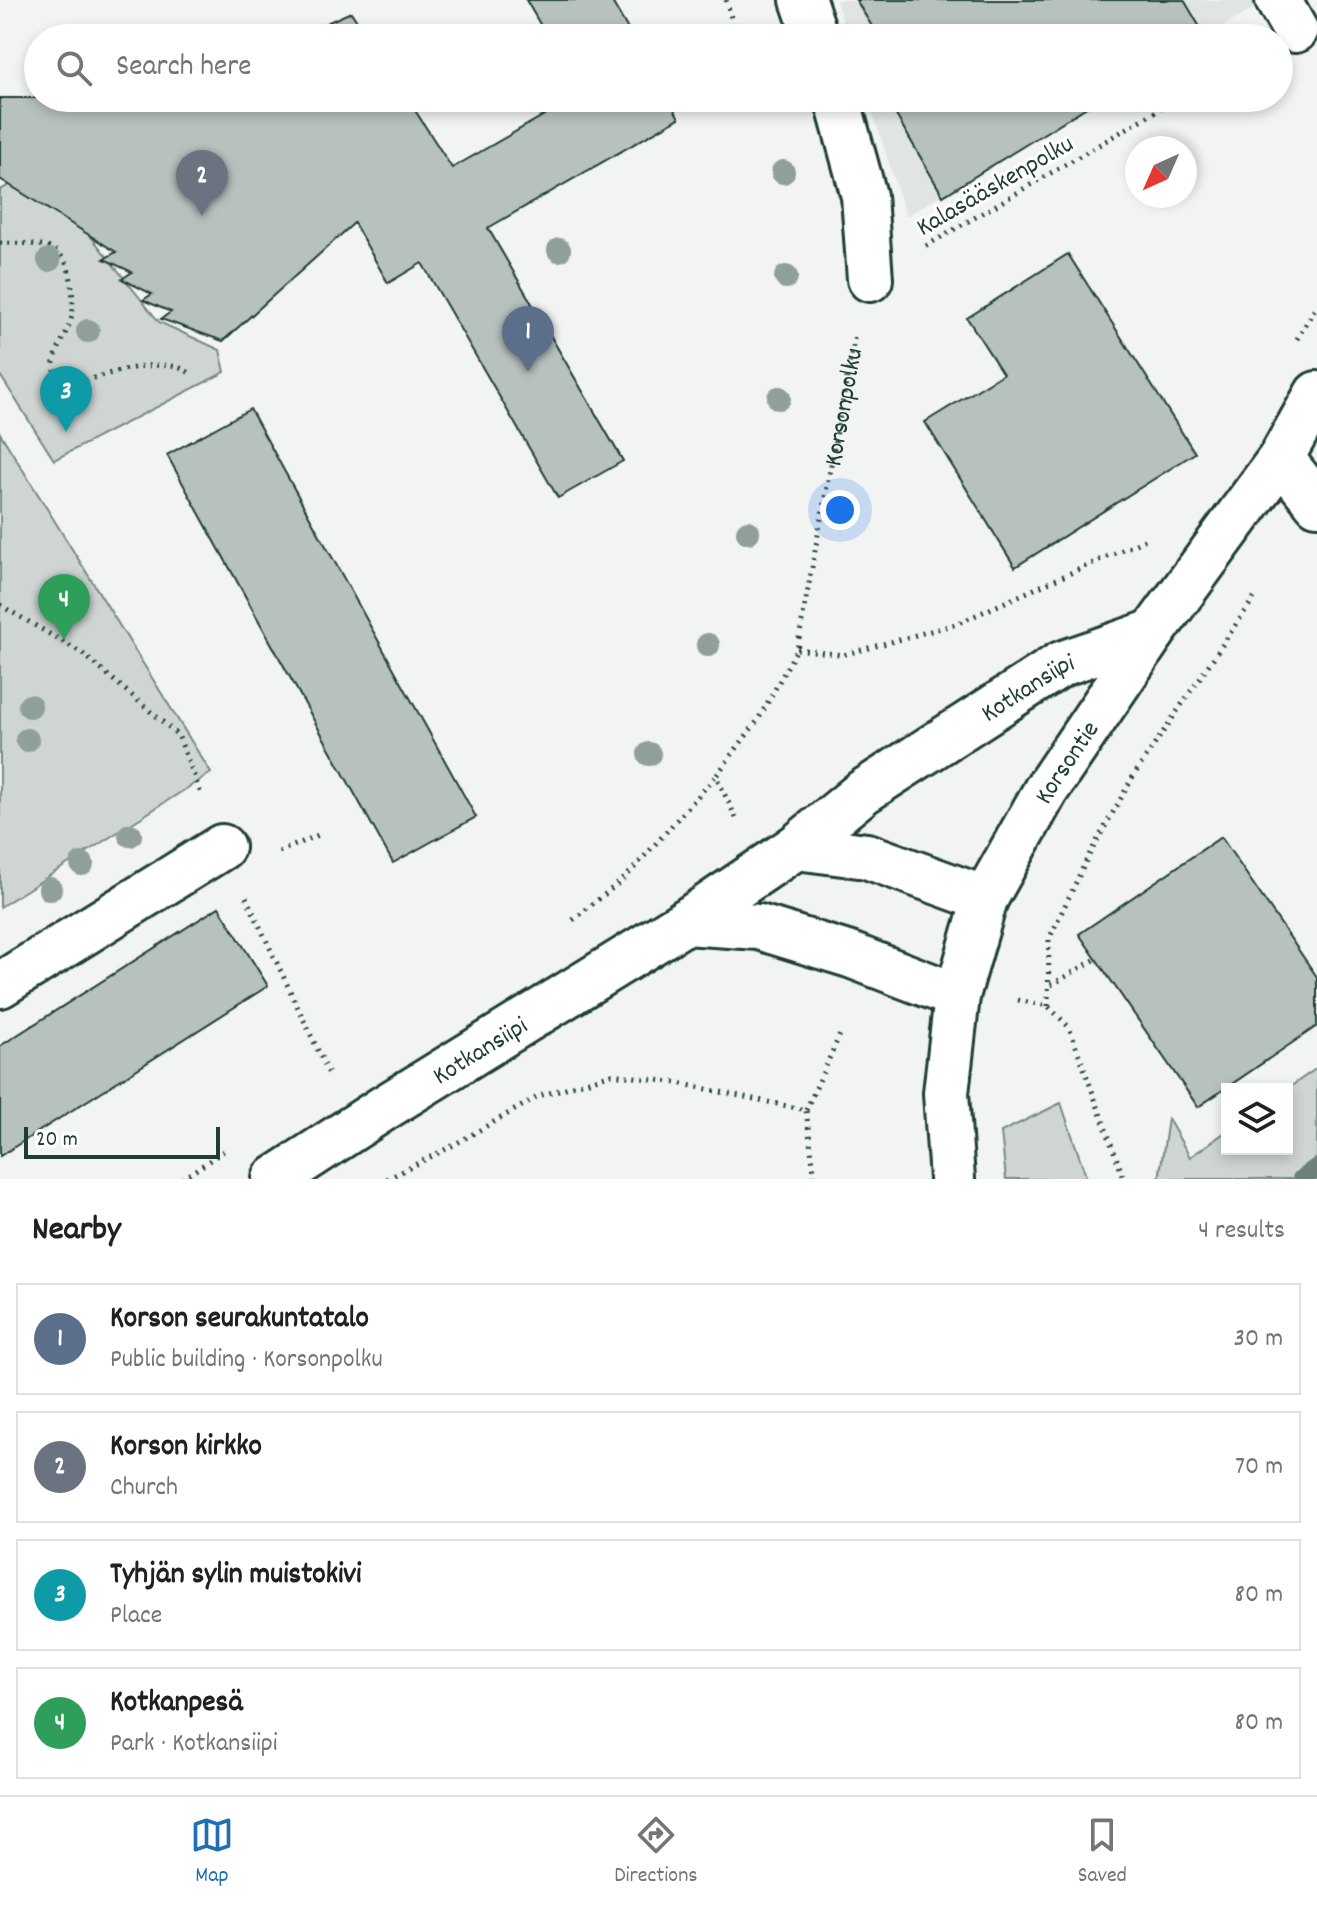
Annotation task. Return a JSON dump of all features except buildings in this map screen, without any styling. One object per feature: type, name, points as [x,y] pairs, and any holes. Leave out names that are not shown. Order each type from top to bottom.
[{"type":"main road","points":[[803,0],[811,24]]},
{"type":"main road","points":[[841,112],[864,196],[870,279]]},
{"type":"main road","name":"Korsontie","points":[[952,1179],[946,1093],[957,996],[985,899],[1046,790],[1153,632],[1281,458],[1317,394]]},
{"type":"main road","points":[[1281,458],[1317,503]]},
{"type":"main road","name":"Kotkansiipi","points":[[275,1179],[685,922],[796,847],[863,792],[1061,664],[1153,632]]},
{"type":"main road","points":[[0,985],[222,847]]},
{"type":"main road","points":[[796,847],[867,856],[985,899]]},
{"type":"main road","points":[[685,922],[759,927],[850,955],[957,996]]},
{"type":"path","points":[[726,0],[733,24]]},
{"type":"path","name":"Kalasääskenpolku","points":[[870,279],[1155,112]]},
{"type":"path","points":[[0,243],[45,247],[60,252],[70,267],[74,305],[53,366],[58,379],[69,385],[140,367],[170,365],[183,367],[191,374]]},
{"type":"path","name":"Korsonpolku","points":[[572,921],[626,877],[716,776],[758,720],[797,649],[851,348],[870,279]]},
{"type":"path","points":[[1291,348],[1317,305]]},
{"type":"path","points":[[797,649],[843,655],[956,624],[1159,534]]},
{"type":"path","points":[[1048,1006],[1049,939],[1088,857],[1134,775],[1256,594]]},
{"type":"path","points":[[716,776],[737,819]]},
{"type":"path","points":[[1050,986],[1096,959]]},
{"type":"path","points":[[1018,1000],[1048,1006],[1069,1027],[1124,1179]]},
{"type":"path","points":[[815,1179],[806,1110],[842,1030]]},
{"type":"path","points":[[387,1179],[539,1096],[612,1074],[678,1083],[806,1110]]},
{"type":"path","points":[[187,1178],[227,1149]]},
{"type":"shaded area","points":[[836,0],[1268,0],[1228,24],[844,24]]},
{"type":"shaded area","points":[[873,112],[1080,112],[906,216]]},
{"type":"shaded area","points":[[58,158],[65,204],[159,322],[220,350],[225,372],[54,460],[0,375],[0,190]]},
{"type":"shaded area","points":[[0,433],[211,773],[0,907]]},
{"type":"shaded area","points":[[1317,1068],[1317,1179],[1159,1179],[1168,1119],[1190,1157],[1221,1135],[1221,1155],[1293,1155],[1293,1085]]},
{"type":"shaded area","points":[[1061,1103],[1087,1179],[1006,1179],[1001,1132]]},
{"type":"waterway","points":[[1302,1179],[1317,1168]]},
{"type":"place","name":"Korson kirkko","points":[[202,216]]},
{"type":"place","name":"Korson seurakuntatalo","points":[[528,372]]},
{"type":"place","name":"Tyhjän sylin muistokivi","points":[[66,432]]},
{"type":"place","name":"Kotkanpesä","points":[[64,640]]}]
